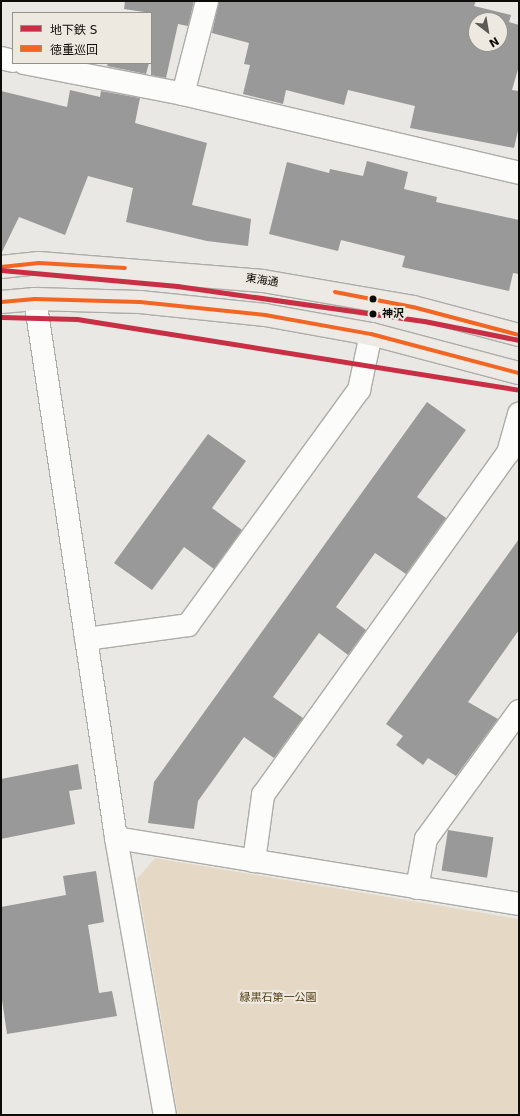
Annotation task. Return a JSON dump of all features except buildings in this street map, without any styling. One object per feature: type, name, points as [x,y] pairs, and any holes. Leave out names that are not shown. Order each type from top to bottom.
[{"type":"main road","name":"東海通","points":[[1,267],[39,263],[263,280],[413,307],[519,335]]},
{"type":"main road","points":[[1,302],[35,299],[180,306],[265,315],[371,334],[519,373]]},
{"type":"street","points":[[183,94],[207,1]]},
{"type":"street","points":[[1,58],[12,61]]},
{"type":"street","points":[[29,64],[183,94],[519,173]]},
{"type":"street","points":[[35,299],[116,838],[165,1115]]},
{"type":"street","points":[[86,639],[188,625],[359,390],[371,334]]},
{"type":"street","points":[[254,861],[263,795],[508,453],[519,414]]},
{"type":"street","points":[[417,888],[426,839],[519,711]]},
{"type":"street","points":[[116,838],[519,904]]},
{"type":"green space","name":"緑黒石第一公園","points":[[155,858],[519,919],[519,1115],[178,1115],[137,879]]},
{"type":"metro line","name":"S","points":[[1,270],[177,286],[424,321],[519,340]]},
{"type":"metro line","name":"S","points":[[1,317],[77,319],[519,390]]},
{"type":"transit line","name":"徳重巡回","points":[[1,267],[39,263],[125,268]]},
{"type":"transit line","name":"徳重巡回","points":[[335,292],[413,307],[519,335]]},
{"type":"transit line","name":"徳重巡回","points":[[1,302],[35,299],[140,302],[265,315],[371,334],[519,373]]},
{"type":"place","name":"神沢","points":[[373,314]]}]
